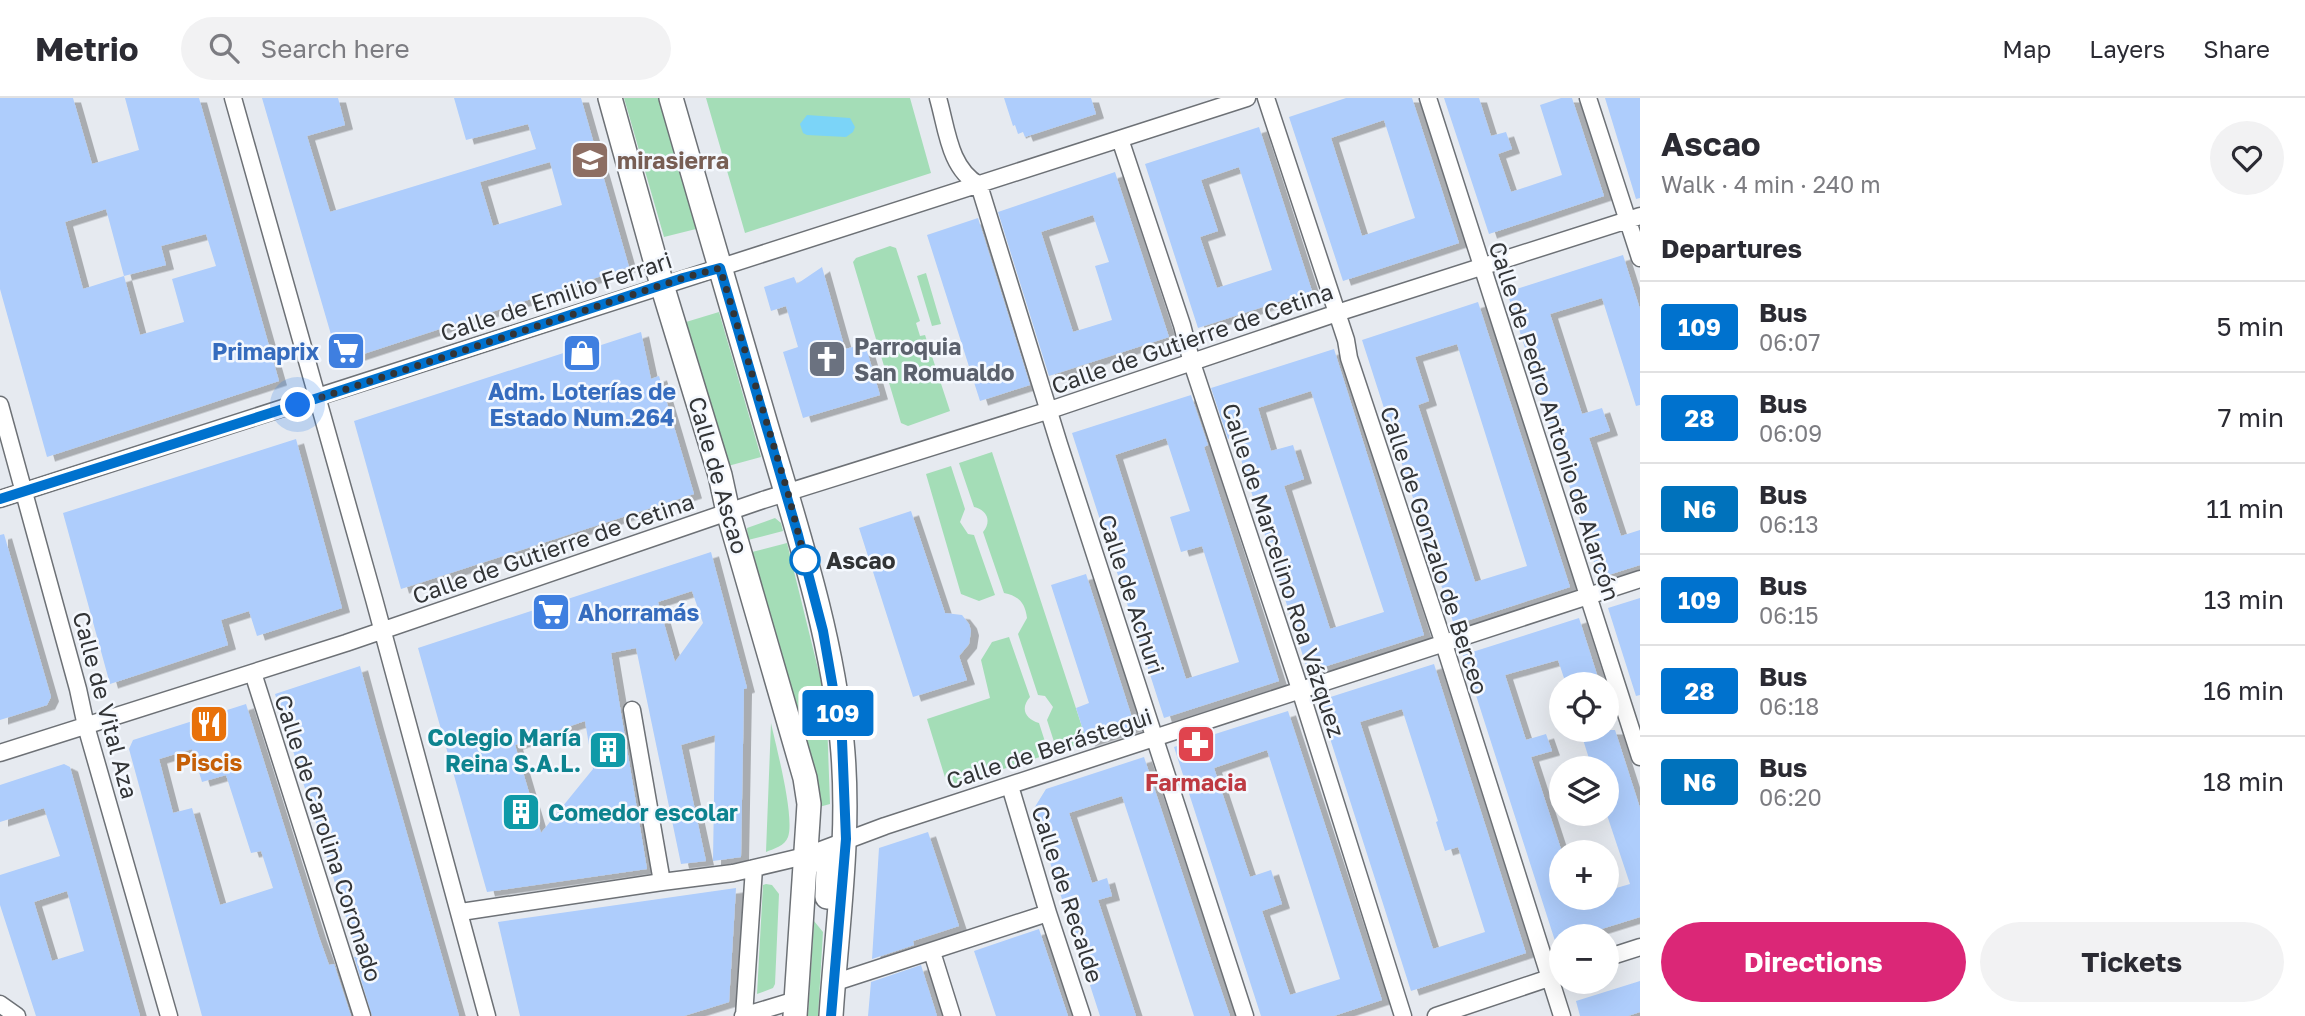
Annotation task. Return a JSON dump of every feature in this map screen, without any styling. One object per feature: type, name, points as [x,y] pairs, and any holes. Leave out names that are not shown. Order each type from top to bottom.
[{"type":"street","points":[[233,98],[488,1016]]},
{"type":"street","name":"Calle de Ascao","points":[[610,98],[805,779],[809,804],[795,1008]]},
{"type":"street","points":[[671,98],[788,493],[832,674],[842,740],[846,839],[831,1016]]},
{"type":"street","points":[[938,98],[959,168],[967,178],[979,185]]},
{"type":"street","name":"Calle de Emilio Ferrari","points":[[0,499],[1247,98]]},
{"type":"street","name":"Calle de Gonzalo de Berceo","points":[[1266,98],[1549,961]]},
{"type":"street","name":"Calle de Pedro Antonio de Alarcón","points":[[1428,98],[1640,757]]},
{"type":"street","points":[[1588,98],[1633,218],[1640,258]]},
{"type":"street","name":"Calle de Marcelino Roa Vázquez","points":[[1120,139],[1404,1016]]},
{"type":"street","name":"Calle de Achuri","points":[[979,185],[1245,1016]]},
{"type":"street","name":"Calle de Gutierre de Cetina","points":[[0,753],[253,674],[728,512],[1050,410],[1337,313],[1633,218]]},
{"type":"street","name":"Calle de Vital Aza","points":[[0,405],[86,726],[169,1016]]},
{"type":"street","name":"Calle de Berástegui","points":[[461,912],[662,881],[733,873],[805,856],[846,839],[1640,579]]},
{"type":"street","name":"Calle de Carolina Coronado","points":[[253,674],[362,1016]]},
{"type":"street","points":[[632,710],[662,881]]},
{"type":"street","name":"Calle de Recalde","points":[[1010,786],[1048,913],[1083,1016]]},
{"type":"street","points":[[805,856],[825,862],[828,868],[826,914],[838,934]]},
{"type":"street","points":[[754,869],[744,1016],[795,1008]]},
{"type":"street","points":[[833,983],[1048,913]]},
{"type":"street","points":[[1619,954],[1640,947]]},
{"type":"street","points":[[932,951],[952,1016]]},
{"type":"street","points":[[1436,1016],[1549,978]]},
{"type":"street","name":"Calle de Gonzalo de Berceo","points":[[1558,994],[1562,1016]]},
{"type":"street","points":[[0,1004],[17,1016]]},
{"type":"green space","points":[[624,98],[659,98],[696,229],[664,237]]},
{"type":"green space","points":[[706,98],[910,98],[931,173],[745,233]]},
{"type":"green space","points":[[890,246],[896,248],[920,321],[916,323],[920,336],[925,335],[950,411],[908,426],[901,423],[853,262],[856,258]]},
{"type":"green space","points":[[926,273],[941,324],[932,326],[917,276]]},
{"type":"green space","points":[[719,312],[761,457],[728,466],[686,322]]},
{"type":"green space","points":[[992,452],[1087,742],[1057,751],[1047,720],[1053,707],[1045,696],[1038,695],[1018,634],[1027,618],[1025,608],[1017,598],[1004,593],[983,532],[987,516],[974,507],[959,463]]},
{"type":"green space","points":[[951,466],[965,509],[960,522],[968,534],[974,535],[995,595],[979,601],[961,594],[926,474]]},
{"type":"green space","points":[[775,518],[781,523],[783,531],[748,540],[747,528]]},
{"type":"green space","points":[[787,543],[822,685],[827,720],[830,804],[819,807],[812,762],[752,552]]},
{"type":"green space","points":[[1009,637],[1030,697],[1025,705],[1027,716],[1039,723],[1049,754],[948,787],[927,719],[990,698],[981,660],[992,642]]},
{"type":"green space","points":[[771,723],[784,781],[789,827],[784,843],[766,852]]},
{"type":"green space","points":[[763,885],[772,885],[779,894],[775,984],[773,988],[757,994]]},
{"type":"green space","points":[[814,921],[823,932],[818,1016],[808,1016]]},
{"type":"water","points":[[807,115],[850,118],[855,127],[846,137],[807,135],[803,133],[800,124]]},
{"type":"building","points":[[0,98],[73,98],[92,164],[139,150],[125,98],[199,98],[279,381],[47,457],[0,289]],"holes":[[[106,209],[124,276],[83,289],[65,222]],[[206,234],[216,266],[172,279],[184,322],[140,335],[124,276],[166,265],[161,246]]]},
{"type":"building","points":[[262,98],[338,98],[345,125],[307,136],[330,212],[536,149],[528,124],[466,140],[454,98],[581,98],[629,267],[339,362]],"holes":[[[550,162],[562,205],[493,226],[480,182]]]},
{"type":"building","points":[[1004,98],[1091,98],[1096,114],[1025,137],[1023,132],[1018,134],[1015,125],[1013,126]]},
{"type":"building","points":[[1346,98],[1412,98],[1459,243],[1343,281],[1289,117]],"holes":[[[1384,120],[1415,218],[1362,236],[1331,138]]]},
{"type":"building","points":[[1444,98],[1479,98],[1491,136],[1506,132],[1512,149],[1498,154],[1511,192],[1562,175],[1540,105],[1561,98],[1572,98],[1604,196],[1489,234]]},
{"type":"building","points":[[1605,98],[1640,98],[1640,198],[1636,199]]},
{"type":"building","points":[[1259,127],[1312,291],[1198,328],[1145,164]],"holes":[[[1239,167],[1272,270],[1217,288],[1200,237],[1218,231],[1201,180]]]},
{"type":"building","points":[[1115,172],[1169,337],[1049,376],[998,212]],"holes":[[[1093,215],[1109,262],[1095,266],[1112,320],[1073,332],[1041,232]]]},
{"type":"building","points":[[978,218],[1030,385],[980,401],[927,235]]},
{"type":"building","points":[[1623,255],[1640,309],[1640,405],[1636,406],[1602,298],[1550,314],[1582,414],[1602,408],[1610,431],[1589,438],[1621,536],[1640,530],[1640,565],[1599,578],[1507,292]]},
{"type":"building","name":"Parroquia San Romualdo","points":[[822,267],[845,349],[865,344],[880,395],[803,418],[783,352],[798,347],[786,306],[771,311],[764,287],[794,277],[797,284]]},
{"type":"building","points":[[1478,302],[1570,587],[1454,625],[1362,340]],"holes":[[[1457,344],[1527,566],[1475,582],[1418,405],[1429,401],[1415,357]]]},
{"type":"building","points":[[641,332],[651,379],[659,376],[694,494],[401,589],[354,421],[588,345],[589,349]]},
{"type":"building","points":[[1334,349],[1424,635],[1308,672],[1234,437],[1228,439],[1211,388]],"holes":[[[1311,391],[1384,612],[1330,629],[1284,486],[1304,479],[1293,445],[1271,451],[1258,408]]]},
{"type":"building","points":[[1191,395],[1208,445],[1204,447],[1279,681],[1164,718],[1072,433]],"holes":[[[1166,438],[1190,511],[1170,517],[1181,552],[1202,546],[1239,662],[1186,679],[1115,455]]]},
{"type":"building","points":[[296,439],[342,608],[257,636],[249,611],[221,620],[228,645],[110,684],[63,513]]},
{"type":"building","points":[[911,511],[945,613],[962,615],[971,631],[969,644],[959,656],[967,680],[913,697],[859,528]]},
{"type":"building","points":[[4,534],[51,697],[47,705],[0,720],[0,535]]},
{"type":"building","points":[[711,552],[747,688],[744,689],[741,857],[713,861],[715,735],[681,745],[706,861],[681,864],[636,648],[611,653],[647,869],[487,892],[418,648]],"holes":[[[692,591],[703,623],[675,662],[658,602]],[[585,721],[593,769],[541,833],[515,745]]]},
{"type":"building","points":[[1086,574],[1135,727],[1087,742],[1076,708],[1089,703],[1051,585]]},
{"type":"building","points":[[1640,598],[1640,695],[1636,696],[1608,608]]},
{"type":"building","points":[[1579,618],[1596,672],[1562,672],[1558,660],[1505,675],[1526,740],[1546,734],[1552,751],[1531,757],[1549,812],[1549,826],[1554,826],[1558,840],[1549,840],[1549,910],[1619,910],[1619,887],[1630,884],[1619,851],[1619,840],[1615,840],[1611,826],[1619,826],[1619,756],[1588,756],[1584,742],[1619,742],[1640,808],[1640,917],[1618,924],[1550,924],[1463,655]]},
{"type":"building","points":[[1434,664],[1526,953],[1411,991],[1318,701]],"holes":[[[1402,709],[1438,821],[1436,822],[1445,851],[1458,847],[1485,932],[1433,949],[1360,722]]]},
{"type":"building","points":[[360,666],[459,1016],[372,1016],[354,957],[358,956],[275,694]]},
{"type":"building","points":[[246,704],[319,937],[329,965],[334,964],[351,1016],[202,1016],[129,749],[133,740]],"holes":[[[192,749],[202,782],[226,775],[251,853],[261,851],[273,888],[220,905],[192,808],[173,813],[159,759]]]},
{"type":"building","points":[[1288,711],[1382,1000],[1334,1016],[1261,1016],[1174,747]],"holes":[[[1267,750],[1340,979],[1290,995],[1262,911],[1282,904],[1271,870],[1250,877],[1214,768]]]},
{"type":"building","points":[[1144,757],[1230,1016],[1194,1016],[1122,796],[1069,813],[1092,883],[1107,878],[1112,896],[1098,900],[1136,1016],[1100,1016],[1033,810],[1046,789]]},
{"type":"building","points":[[64,764],[70,767],[140,1016],[36,1016],[0,905],[0,875],[60,856],[44,808],[0,822],[0,785]],"holes":[[[67,891],[84,951],[52,961],[34,902]]]},
{"type":"building","points":[[928,832],[959,926],[913,941],[914,945],[872,959],[879,848]]},
{"type":"building","points":[[736,888],[729,1002],[684,1016],[520,1016],[498,922]]},
{"type":"building","points":[[1039,929],[1068,1016],[996,1016],[974,951]]},
{"type":"building","points":[[921,965],[937,1016],[868,1016],[871,982]]},
{"type":"building","points":[[1640,981],[1640,1012],[1628,1016],[1580,1016],[1576,1001],[1598,994],[1619,994],[1619,988]]},
{"type":"bus line","name":"109","points":[[0,499],[720,268],[788,493],[823,631],[842,740],[846,839],[831,1016]]},
{"type":"place","name":"mirasierra","points":[[590,160]]},
{"type":"place","name":"Primaprix","points":[[346,351]]},
{"type":"place","name":"Adm. Loterías de Estado Num.264","points":[[582,353]]},
{"type":"place","name":"Parroquia San Romualdo","points":[[827,359]]},
{"type":"place","name":"Ascao","points":[[805,560]]},
{"type":"place","name":"Ahorramás","points":[[551,612]]},
{"type":"place","name":"Piscis","points":[[209,724]]},
{"type":"place","name":"Farmacia","points":[[1196,744]]},
{"type":"place","name":"Colegio María Reina S.A.L.","points":[[608,750]]},
{"type":"place","name":"Comedor escolar","points":[[521,812]]},
{"type":"route","points":[[298,405],[720,268],[788,493],[805,560]]}]
